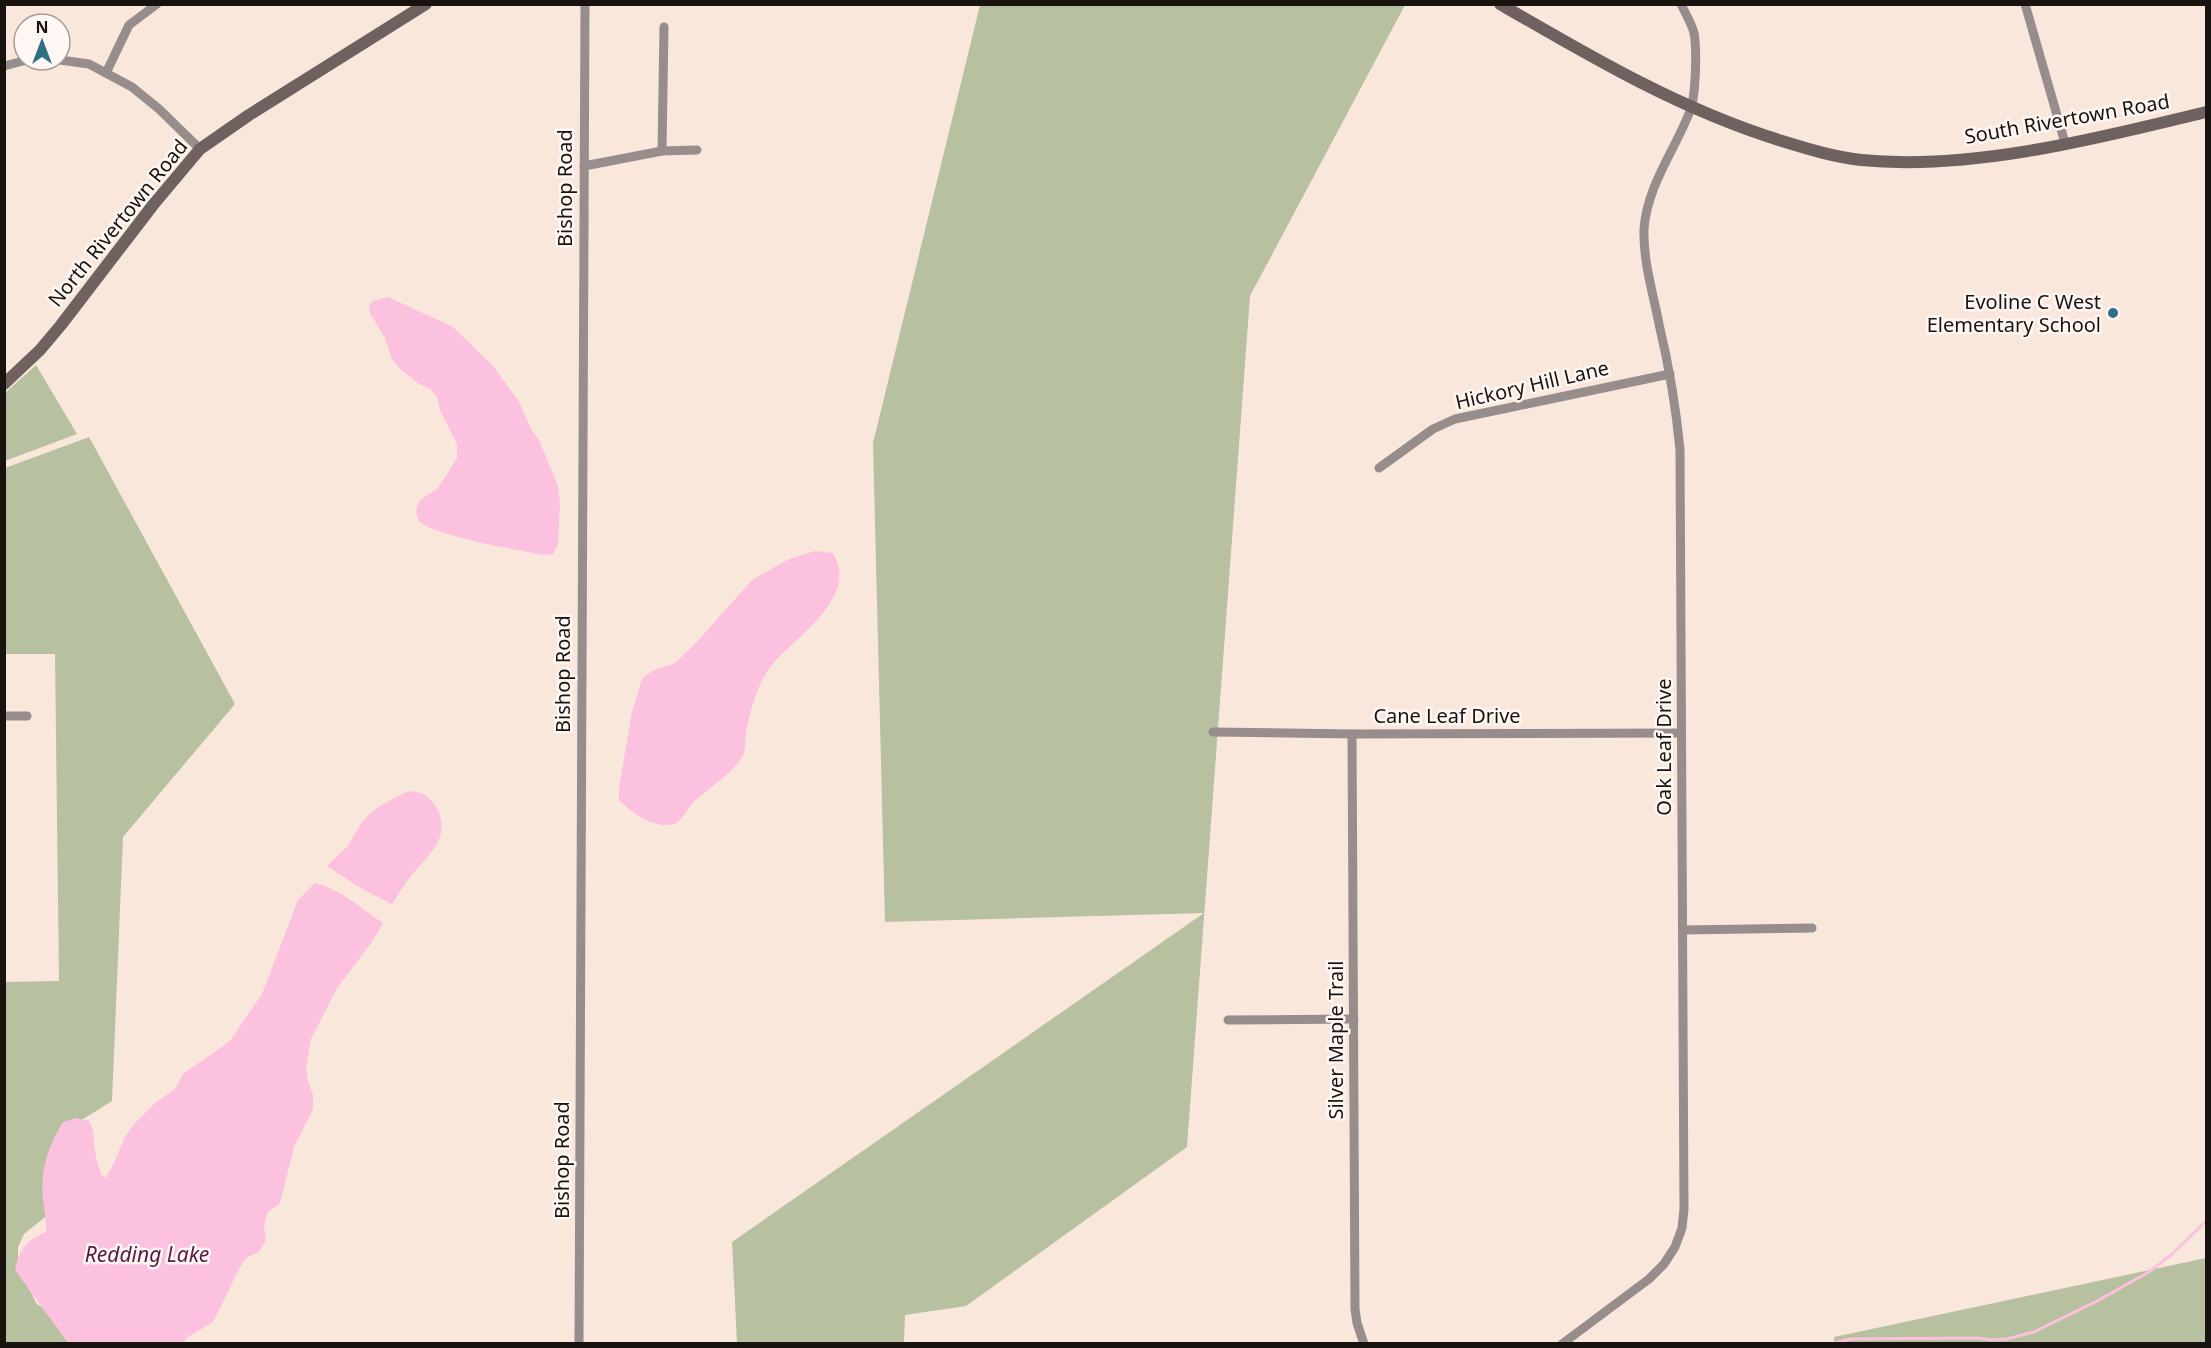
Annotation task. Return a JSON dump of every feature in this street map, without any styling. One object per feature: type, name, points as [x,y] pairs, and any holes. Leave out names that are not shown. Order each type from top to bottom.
[{"type":"main road","name":"North Rivertown Road","points":[[4,384],[40,350],[61,325],[153,205],[200,149],[249,115],[426,4]]},
{"type":"main road","name":"South Rivertown Road","points":[[1500,4],[1636,81],[1691,108],[1750,131],[1805,148],[1860,160],[1903,162],[1975,158],[2126,131],[2206,112]]},
{"type":"street","points":[[106,73],[129,25],[157,4]]},
{"type":"street","name":"Bishop Road","points":[[579,1344],[585,4]]},
{"type":"street","name":"Oak Leaf Drive","points":[[1562,1344],[1649,1279],[1664,1264],[1675,1247],[1682,1228],[1684,1209],[1680,450],[1677,412],[1646,262],[1644,230],[1653,190],[1691,108],[1695,62],[1694,32],[1681,4]]},
{"type":"street","points":[[2025,4],[2065,143]]},
{"type":"street","points":[[662,151],[664,27]]},
{"type":"street","points":[[72,62],[89,64],[132,87],[159,109],[200,149]]},
{"type":"street","points":[[584,166],[662,151],[697,150]]},
{"type":"street","name":"Hickory Hill Lane","points":[[1378,468],[1433,429],[1455,419],[1670,374]]},
{"type":"street","points":[[4,716],[27,716]]},
{"type":"street","name":"Cane Leaf Drive","points":[[1213,732],[1682,733]]},
{"type":"street","name":"Silver Maple Trail","points":[[1352,734],[1355,1308],[1364,1344]]},
{"type":"street","points":[[1683,930],[1812,928]]},
{"type":"street","points":[[1228,1020],[1354,1018]]},
{"type":"green space","points":[[980,5],[1405,5],[1250,296],[1187,1147],[966,1306],[905,1315],[904,1343],[737,1343],[732,1242],[1204,913],[885,922],[873,443]]},
{"type":"green space","points":[[36,365],[77,434],[5,461],[5,393]]},
{"type":"green space","points":[[89,437],[235,704],[123,837],[112,1101],[61,1133],[49,1214],[24,1234],[18,1247],[18,1265],[36,1303],[88,1343],[5,1343],[4,982],[59,981],[55,654],[5,654],[5,468]]},
{"type":"green space","points":[[2206,1258],[2206,1343],[1834,1343],[1834,1337]]},
{"type":"water","points":[[388,297],[453,327],[494,367],[519,402],[531,429],[539,440],[558,486],[560,503],[558,544],[553,554],[544,555],[479,542],[430,528],[419,522],[416,513],[419,501],[438,488],[457,458],[457,444],[440,410],[437,397],[429,388],[419,384],[399,368],[392,359],[385,338],[370,313],[369,306],[373,301]]},
{"type":"water","points":[[815,551],[833,553],[839,570],[838,587],[831,602],[819,617],[779,657],[765,676],[751,709],[745,750],[737,765],[693,803],[675,824],[652,823],[638,816],[619,800],[619,788],[632,712],[642,679],[652,671],[675,663],[752,580],[789,559]]},
{"type":"water","points":[[409,791],[421,793],[431,800],[441,818],[442,829],[435,847],[392,904],[362,889],[327,866],[347,847],[362,822],[372,812]]},
{"type":"water","name":"Redding Lake","points":[[315,883],[342,895],[383,923],[372,942],[337,988],[311,1039],[306,1068],[313,1095],[313,1109],[294,1147],[280,1203],[268,1212],[264,1225],[266,1240],[259,1252],[246,1258],[213,1322],[182,1343],[68,1343],[15,1270],[25,1246],[46,1232],[42,1188],[44,1168],[49,1149],[58,1131],[63,1122],[76,1118],[89,1121],[98,1164],[105,1178],[133,1125],[154,1104],[176,1088],[183,1074],[230,1041],[262,994],[298,900]]},
{"type":"waterway","points":[[1830,1344],[1851,1339],[1978,1338],[1992,1340],[2007,1339],[2034,1332],[2149,1272],[2171,1255],[2206,1221]]},
{"type":"place","name":"Evoline C West Elementary School","points":[[2113,313]]}]
